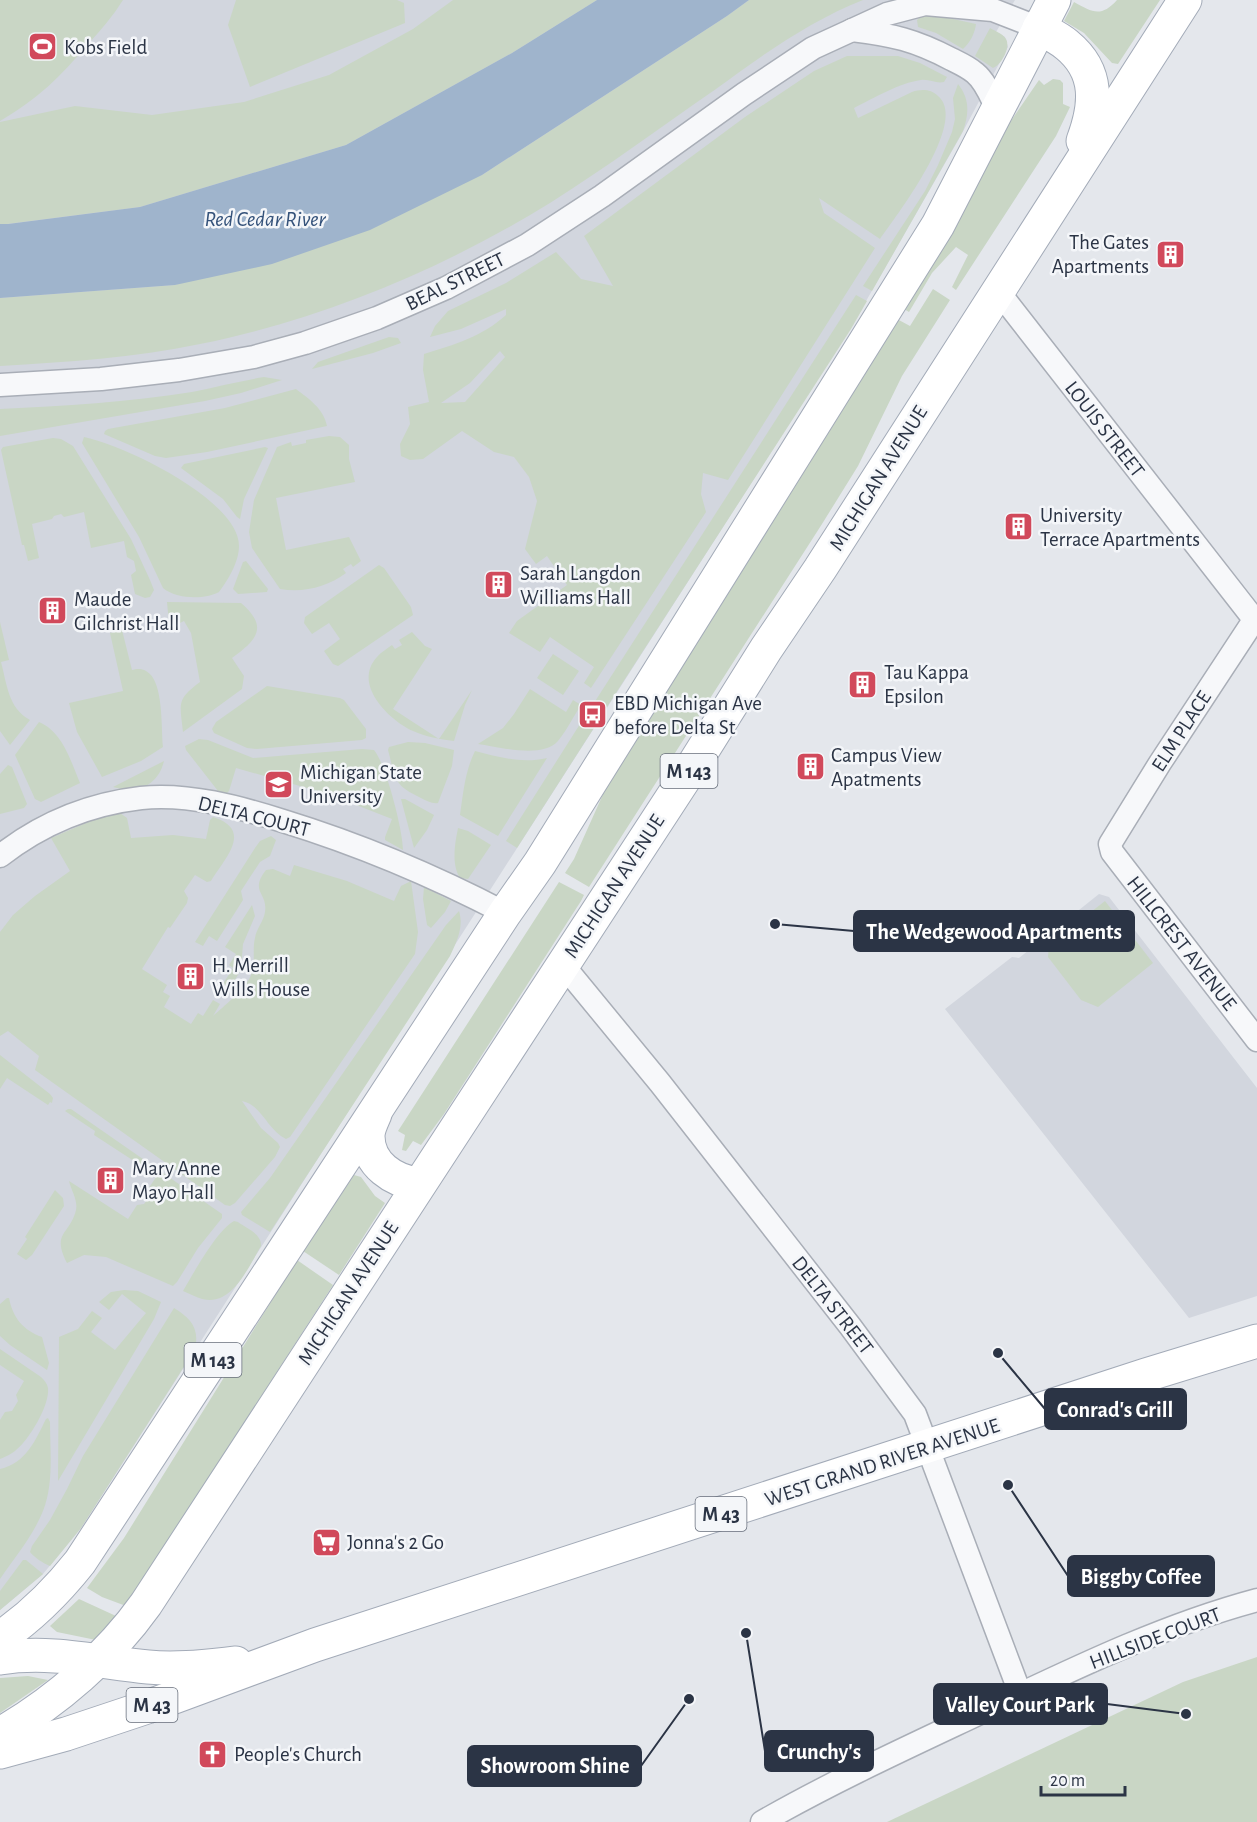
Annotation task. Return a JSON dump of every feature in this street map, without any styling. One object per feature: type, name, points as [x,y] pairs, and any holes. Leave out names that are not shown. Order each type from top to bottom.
[{"type":"main road","name":"MICHIGAN AVENUE","points":[[0,1734],[52,1699],[96,1660],[138,1616],[820,569],[1185,0]]},
{"type":"main road","points":[[1046,14],[1082,61],[1091,79],[1094,103],[1071,177]]},
{"type":"main road","name":"M 143","points":[[0,1638],[53,1594],[80,1562],[540,863],[931,236],[1046,14]]},
{"type":"main road","points":[[376,1112],[368,1138],[375,1160],[393,1178],[418,1184]]},
{"type":"main road","name":"WEST GRAND RIVER AVENUE","points":[[0,1752],[66,1734],[302,1650],[1257,1341]]},
{"type":"main road","name":"WEST GRAND RIVER AVENUE","points":[[0,1658],[51,1655],[149,1667],[183,1667],[239,1662],[302,1650]]},
{"type":"street","name":"BEAL STREET","points":[[0,385],[101,379],[179,370],[254,357],[306,343],[377,318],[446,288],[527,245],[602,196],[744,94],[813,48],[887,14],[925,4],[1046,14]]},
{"type":"street","points":[[852,30],[889,35],[923,44],[962,65],[982,81],[997,110]]},
{"type":"street","name":"LOUIS STREET","points":[[998,291],[1256,621]]},
{"type":"street","name":"ELM PLACE","points":[[1110,844],[1160,763],[1256,621]]},
{"type":"street","name":"DELTA COURT","points":[[0,856],[41,828],[72,814],[106,804],[143,798],[182,799],[226,805],[337,838],[416,868],[505,913]]},
{"type":"street","name":"HILLCREST AVENUE","points":[[1110,844],[1112,852],[1257,1040]]},
{"type":"street","name":"DELTA STREET","points":[[563,965],[660,1083],[850,1326],[915,1414],[1020,1693]]},
{"type":"street","name":"HILLSIDE COURT","points":[[762,1822],[796,1802],[1020,1693],[1145,1639],[1257,1600]]},
{"type":"shaded area","name":"Michigan State University","points":[[0,0],[1015,0],[996,32],[1005,37],[1008,47],[960,137],[850,329],[81,1528],[43,1574],[0,1610]]},
{"type":"shaded area","points":[[1099,894],[1109,897],[1257,1088],[1257,1296],[1189,1318],[945,1009],[1012,957],[1019,958]]},
{"type":"green space","name":"Kobs Field","points":[[0,0],[123,0],[102,28],[58,77],[26,104],[0,121]]},
{"type":"green space","points":[[236,0],[397,0],[404,3],[405,23],[250,87],[228,25]]},
{"type":"green space","points":[[453,0],[597,0],[512,53],[346,145],[140,207],[0,224],[0,122],[75,106],[152,115],[244,102],[329,75],[413,29]]},
{"type":"green space","points":[[749,0],[863,0],[824,18],[787,40],[613,161],[510,227],[425,270],[381,289],[291,321],[200,344],[125,356],[0,366],[0,298],[175,285],[482,175]]},
{"type":"green space","points":[[1117,0],[1160,0],[1118,64],[1112,63],[1084,33],[1064,21],[1074,2],[1096,12],[1106,9]]},
{"type":"green space","points":[[922,15],[935,15],[976,24],[975,31],[963,49],[936,33],[918,27],[917,20]]},
{"type":"green space","points":[[990,28],[1003,36],[1007,43],[1004,56],[993,68],[975,56]]},
{"type":"green space","points":[[847,56],[898,56],[920,63],[947,77],[944,82],[921,80],[904,84],[854,108],[858,118],[912,92],[922,90],[932,92],[938,96],[945,108],[944,126],[938,146],[914,190],[880,239],[819,198],[824,213],[875,248],[728,480],[703,473],[701,494],[706,512],[591,688],[584,683],[594,667],[550,637],[540,652],[509,633],[517,621],[567,585],[547,556],[536,564],[525,549],[537,501],[529,477],[514,457],[494,452],[462,431],[423,459],[410,460],[401,456],[400,444],[410,424],[408,407],[429,402],[423,370],[424,354],[488,329],[506,315],[506,309],[461,329],[430,337],[435,326],[448,311],[506,283],[556,252],[581,279],[613,286],[584,236],[745,117],[814,71]],"holes":[[[500,351],[505,357],[465,402],[441,403],[470,383]]]},
{"type":"green space","points":[[1053,79],[1063,83],[1063,104],[1070,107],[1056,136],[956,290],[952,287],[968,255],[956,247],[932,273],[909,312],[904,309],[1006,128],[1039,80],[1044,85]]},
{"type":"green space","points":[[958,84],[965,95],[967,107],[963,131],[872,291],[863,286],[925,191],[952,132],[955,119],[953,98]]},
{"type":"green space","points":[[933,289],[950,300],[902,376],[858,466],[822,524],[589,887],[565,873],[574,859],[613,772],[701,637],[897,319],[910,326]]},
{"type":"green space","points":[[856,295],[867,301],[851,329],[603,713],[592,706]]},
{"type":"green space","points":[[389,337],[398,338],[401,343],[312,369],[318,362]]},
{"type":"green space","points":[[264,377],[282,380],[205,401],[0,436],[0,409],[144,398],[192,392]]},
{"type":"green space","points":[[296,389],[319,409],[327,426],[207,452],[166,458],[155,456],[104,434],[108,429],[225,408]]},
{"type":"green space","points":[[329,436],[340,437],[349,445],[349,459],[355,482],[276,498],[286,550],[349,537],[361,561],[353,567],[351,564],[343,569],[346,573],[323,585],[298,590],[280,589],[252,548],[249,532],[254,500],[277,447],[291,442],[292,446],[306,443],[306,440]]},
{"type":"green space","points":[[84,437],[102,442],[151,463],[201,493],[220,511],[234,528],[239,552],[219,592],[213,595],[190,597],[169,592],[163,588],[139,537],[82,443]]},
{"type":"green space","points":[[53,438],[61,439],[73,446],[131,539],[154,590],[150,597],[145,598],[135,594],[131,575],[136,571],[134,561],[127,557],[124,541],[91,548],[84,512],[64,517],[61,514],[32,524],[39,558],[28,561],[24,545],[22,545],[1,450],[3,447]]},
{"type":"green space","points":[[268,448],[244,499],[240,519],[223,499],[181,468],[184,464]]},
{"type":"green space","points":[[246,561],[268,589],[267,592],[238,594],[233,589],[243,562]]},
{"type":"green space","points":[[379,565],[384,568],[411,607],[413,615],[338,666],[333,664],[324,651],[340,639],[329,623],[312,634],[304,623],[305,617]]},
{"type":"green space","points":[[167,602],[241,603],[255,619],[257,626],[253,639],[232,658],[244,676],[242,689],[183,732],[181,703],[187,693],[200,682],[191,633],[184,621],[174,626],[169,623]]},
{"type":"green space","points":[[0,622],[9,660],[1,662],[7,687],[17,709],[30,720],[10,745],[0,731]]},
{"type":"green space","points":[[122,630],[132,670],[146,671],[156,684],[159,694],[163,747],[141,761],[102,777],[77,732],[69,703],[123,691],[110,633]]},
{"type":"green space","points":[[412,632],[425,646],[432,649],[393,709],[438,739],[418,733],[394,719],[384,710],[371,689],[370,667],[377,657],[392,645],[395,649],[402,645],[399,640]]},
{"type":"green space","points":[[553,654],[579,671],[563,695],[537,678]]},
{"type":"green space","points":[[267,686],[344,700],[366,729],[366,738],[257,749],[247,748],[214,733],[212,729],[216,722]]},
{"type":"green space","points":[[530,689],[566,712],[573,700],[581,705],[558,741],[551,746],[531,751],[478,744],[503,728]]},
{"type":"green space","points":[[472,690],[454,741],[439,739]]},
{"type":"green space","points":[[587,713],[599,720],[517,848],[506,841]]},
{"type":"green space","points":[[39,722],[60,740],[80,783],[41,802],[35,799],[15,755]]},
{"type":"green space","points":[[199,739],[208,740],[253,758],[374,750],[384,769],[393,798],[403,850],[385,840],[392,819],[328,794],[236,768],[229,791],[226,794],[218,791],[186,750],[185,746]]},
{"type":"green space","points":[[408,742],[425,743],[454,750],[452,766],[438,803],[430,802],[405,789],[394,774],[389,747]]},
{"type":"green space","points":[[475,751],[520,760],[547,758],[498,836],[460,815],[463,791]]},
{"type":"green space","points":[[164,761],[157,777],[145,786],[130,789],[113,787]]},
{"type":"green space","points":[[8,765],[12,767],[27,804],[24,808],[0,814],[0,774]]},
{"type":"green space","points":[[401,799],[434,815],[414,848]]},
{"type":"green space","points":[[120,813],[127,818],[131,838],[173,835],[206,839],[210,820],[213,817],[232,829],[234,837],[229,854],[211,881],[207,882],[195,875],[184,891],[188,898],[187,903],[170,928],[168,927],[142,969],[167,985],[163,992],[170,996],[164,1007],[191,1024],[198,1013],[203,1016],[213,1000],[220,1004],[213,1016],[249,980],[253,967],[256,935],[265,912],[259,883],[266,870],[273,869],[290,876],[294,865],[347,881],[394,901],[401,886],[411,881],[418,932],[415,954],[290,1137],[286,1139],[279,1135],[255,1107],[242,1101],[261,1128],[280,1147],[275,1157],[230,1206],[225,1205],[35,1070],[39,1056],[8,1031],[0,1036],[0,932],[13,915],[70,871],[51,838],[93,820]]},
{"type":"green space","points":[[458,828],[468,831],[491,845],[468,879],[460,878],[455,866]]},
{"type":"green space","points":[[271,836],[276,840],[270,856],[260,862],[241,891],[243,900],[217,941],[209,936],[203,946],[195,942],[260,841]]},
{"type":"green space","points":[[559,882],[584,895],[581,901],[444,1114],[421,1145],[413,1141],[406,1151],[402,1150],[405,1135],[398,1131]]},
{"type":"green space","points":[[424,887],[451,901],[431,928],[427,925],[423,899]]},
{"type":"green space","points":[[1105,901],[1153,963],[1098,1007],[1081,1000],[1048,957],[1049,945]]},
{"type":"green space","points":[[252,905],[255,916],[243,944],[241,970],[228,991],[221,987],[233,968],[229,965],[236,954],[225,947]]},
{"type":"green space","points":[[459,911],[460,928],[450,956],[270,1232],[242,1215],[241,1212],[270,1178],[446,925]]},
{"type":"green space","points":[[0,1055],[50,1094],[53,1098],[52,1103],[48,1105],[7,1078],[0,1089]]},
{"type":"green space","points":[[68,1109],[222,1214],[222,1218],[198,1248],[173,1286],[106,1257],[84,1255],[67,1263],[61,1239],[76,1210],[69,1181],[128,1219],[137,1205],[144,1204],[150,1196],[148,1189],[157,1176],[94,1135],[95,1131],[65,1111]]},
{"type":"green space","points":[[354,1175],[361,1177],[375,1196],[385,1203],[339,1275],[303,1251]]},
{"type":"green space","points":[[55,1190],[63,1198],[64,1206],[32,1255],[26,1260],[17,1254],[27,1239],[25,1237]]},
{"type":"green space","points":[[234,1221],[253,1232],[261,1242],[261,1246],[241,1280],[227,1294],[210,1300],[183,1291],[220,1233]]},
{"type":"green space","points":[[297,1260],[333,1285],[126,1606],[102,1597],[87,1588],[124,1538]]},
{"type":"green space","points":[[138,1291],[161,1302],[154,1319],[58,1481],[59,1337],[78,1329],[92,1311],[102,1318],[91,1332],[115,1350],[146,1313],[122,1294],[109,1310],[99,1302],[111,1292]]},
{"type":"green space","points":[[9,1298],[13,1312],[24,1327],[42,1337],[49,1363],[47,1370],[0,1336],[0,1304]]},
{"type":"green space","points":[[174,1308],[193,1325],[196,1337],[194,1351],[81,1528],[50,1566],[47,1565],[30,1552],[32,1546],[50,1520],[83,1456]]},
{"type":"green space","points":[[0,1349],[41,1377],[48,1388],[48,1395],[42,1412],[21,1445],[0,1459],[0,1420],[5,1412],[12,1411],[18,1401],[16,1395],[24,1381],[0,1365]]},
{"type":"green space","points":[[48,1418],[51,1467],[46,1501],[34,1529],[0,1579],[0,1469],[17,1462],[29,1450]]},
{"type":"green space","points":[[23,1560],[43,1574],[0,1610],[0,1591]]},
{"type":"green space","points":[[79,1599],[116,1616],[96,1640],[57,1632],[50,1626]]},
{"type":"green space","points":[[1257,1657],[1257,1822],[887,1822],[1183,1682]]},
{"type":"green space","points":[[28,1676],[48,1680],[0,1713],[0,1678]]},
{"type":"water","name":"Red Cedar River","points":[[597,0],[749,0],[482,175],[370,230],[272,264],[175,285],[0,298],[0,224],[140,207],[346,145],[512,53]]},
{"type":"place","name":"Kobs Field","points":[[43,47]]},
{"type":"place","name":"The Gates Apartments","points":[[1170,254]]},
{"type":"place","name":"University Terrace Apartments","points":[[1019,527]]},
{"type":"place","name":"Sarah Langdon Williams Hall","points":[[499,585]]},
{"type":"place","name":"Maude Gilchrist Hall","points":[[53,611]]},
{"type":"place","name":"Tau Kappa Epsilon","points":[[863,684]]},
{"type":"place","name":"EBD Michigan Ave before Delta St","points":[[593,715]]},
{"type":"place","name":"Campus View Apatments","points":[[810,767]]},
{"type":"place","name":"Michigan State University","points":[[279,784]]},
{"type":"place","name":"The Wedgewood Apartments","points":[[775,924]]},
{"type":"place","name":"H. Merrill Wills House","points":[[191,977]]},
{"type":"place","name":"Mary Anne Mayo Hall","points":[[111,1180]]},
{"type":"place","name":"Conrad's Grill","points":[[998,1353]]},
{"type":"place","name":"Biggby Coffee","points":[[1008,1485]]},
{"type":"place","name":"Jonna's 2 Go","points":[[326,1542]]},
{"type":"place","name":"Crunchy's","points":[[746,1633]]},
{"type":"place","name":"Showroom Shine","points":[[689,1699]]},
{"type":"place","name":"Valley Court Park","points":[[1186,1714]]},
{"type":"place","name":"People's Church","points":[[213,1754]]}]
